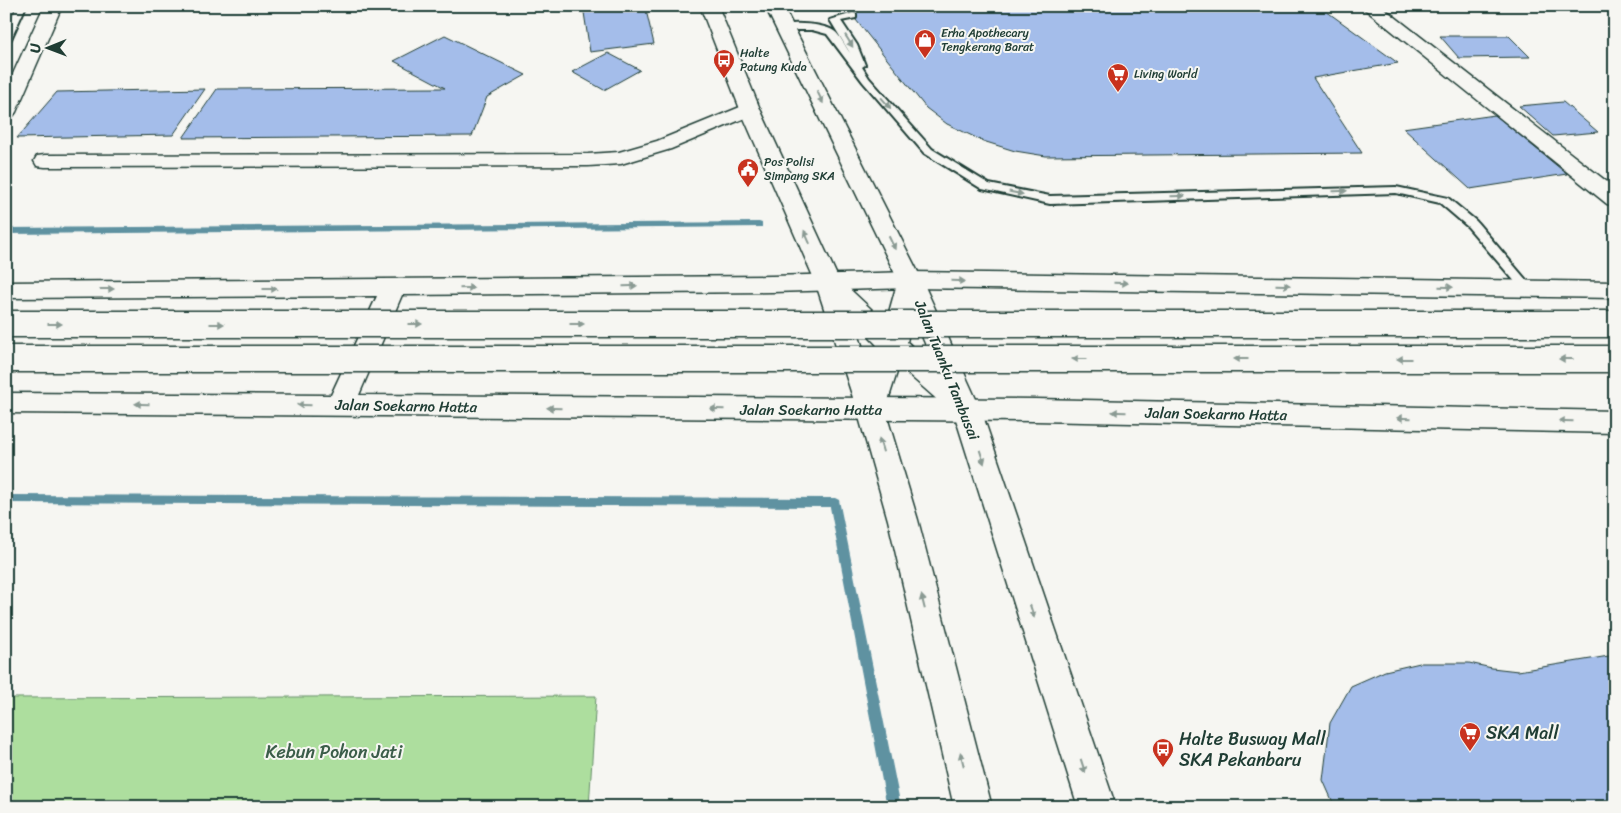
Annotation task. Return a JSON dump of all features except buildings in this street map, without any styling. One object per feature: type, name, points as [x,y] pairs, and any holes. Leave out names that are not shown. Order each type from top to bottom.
[{"type":"main road","points":[[6,112],[53,6]]},
{"type":"main road","points":[[709,6],[750,109],[827,281],[871,410],[903,520],[973,807]]},
{"type":"main road","name":"Jalan Tuanku Tambusai","points":[[774,6],[910,280],[967,410],[1096,807]]},
{"type":"main road","points":[[1370,6],[1615,199]]},
{"type":"main road","points":[[45,161],[390,161],[613,158],[664,145],[750,109]]},
{"type":"main road","points":[[871,410],[893,345],[910,280]]},
{"type":"main road","points":[[6,290],[772,284],[910,280],[1615,290]]},
{"type":"main road","points":[[827,281],[893,345],[967,410]]},
{"type":"main road","points":[[340,406],[393,288]]},
{"type":"main road","points":[[6,324],[1615,324]]},
{"type":"main road","points":[[6,359],[1615,359]]},
{"type":"main road","name":"Jalan Soekarno Hatta","points":[[6,402],[967,410],[1615,422]]},
{"type":"lane","points":[[6,38],[22,6]]},
{"type":"lane","points":[[853,16],[835,20],[852,45],[866,80]]},
{"type":"lane","points":[[785,27],[812,27],[830,32],[866,80],[928,151],[986,187],[1050,200],[1396,190],[1444,200],[1472,224],[1527,288]]},
{"type":"green space","name":"Kebun Pohon Jati","points":[[596,696],[589,807],[6,807],[6,698]]},
{"type":"waterway","points":[[6,231],[759,225]]},
{"type":"waterway","points":[[6,499],[835,503],[894,807]]},
{"type":"place","name":"Erha Apothecary Tengkerang Barat","points":[[925,59]]},
{"type":"place","name":"Halte Patung Kuda","points":[[724,79]]},
{"type":"place","name":"Living World","points":[[1118,93]]},
{"type":"place","name":"Pos Polisi Simpang SKA","points":[[748,188]]},
{"type":"place","name":"SKA Mall","points":[[1470,752]]},
{"type":"place","name":"Halte Busway Mall SKA Pekanbaru","points":[[1163,768]]}]
